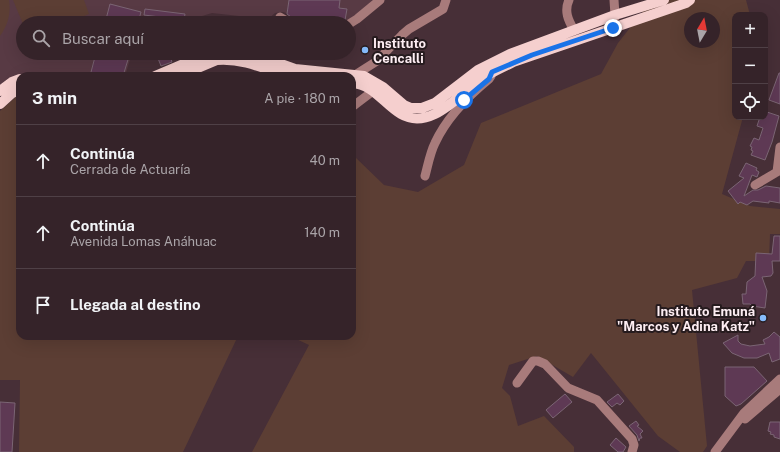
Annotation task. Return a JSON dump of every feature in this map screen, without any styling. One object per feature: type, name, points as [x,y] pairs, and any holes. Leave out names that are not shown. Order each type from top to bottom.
[{"type":"main road","points":[[376,87],[408,107],[427,107],[435,104],[466,79],[491,63],[510,54],[615,15],[664,0]]},
{"type":"main road","points":[[356,79],[364,76],[399,113],[410,117],[422,118],[444,109],[471,86],[492,72],[532,55],[686,3],[690,0]]},
{"type":"main road","points":[[164,72],[193,60]]},
{"type":"main road","points":[[188,72],[217,60]]},
{"type":"main road","points":[[231,60],[246,62],[275,72]]},
{"type":"main road","points":[[270,60],[295,69],[311,72]]},
{"type":"main road","points":[[0,91],[16,80]]},
{"type":"main road","points":[[0,104],[16,91]]},
{"type":"street","points":[[356,20],[380,0]]},
{"type":"street","points":[[356,78],[377,61],[409,29],[443,9],[446,0]]},
{"type":"street","points":[[569,0],[566,10],[567,17],[574,30]]},
{"type":"street","points":[[613,28],[615,15],[614,0]]},
{"type":"street","points":[[425,176],[434,143],[447,122],[464,100],[489,79],[492,72]]},
{"type":"street","points":[[356,104],[376,87]]},
{"type":"street","points":[[755,185],[778,173],[780,147]]},
{"type":"street","points":[[517,383],[533,362],[538,360],[545,364],[568,388],[597,400],[632,439],[634,445],[632,452]]},
{"type":"street","points":[[715,452],[744,413],[780,379]]},
{"type":"street","points":[[735,424],[748,417],[780,389]]},
{"type":"shaded area","points":[[0,0],[375,0],[354,16],[293,16],[283,12],[275,13],[272,16],[239,16],[212,13],[202,16],[16,16],[16,60],[130,60],[126,72],[16,72],[16,76],[9,78],[0,85]]},
{"type":"shaded area","points":[[0,0],[9,0],[10,10],[7,23],[0,36]]},
{"type":"shaded area","points":[[13,0],[84,0],[89,14],[84,16],[20,16]]},
{"type":"shaded area","points":[[652,0],[746,0],[749,12],[732,12],[732,120],[742,120],[722,194],[750,206],[780,209],[780,234],[770,234],[769,261],[746,261],[737,278],[692,290],[707,446],[703,452],[680,452],[658,436],[591,353],[573,377],[537,356],[509,365],[502,388],[510,396],[518,426],[544,416],[574,447],[574,452],[252,452],[309,345],[298,340],[356,340],[356,158],[384,185],[418,192],[464,165],[481,123],[601,74],[618,43]]},
{"type":"shaded area","points":[[16,97],[16,340],[236,340],[183,452],[19,452],[20,380],[0,380],[0,111]]},
{"type":"building","points":[[289,0],[340,0],[339,8],[347,9],[346,16],[290,16],[287,14]]},
{"type":"building","points":[[110,4],[141,12],[140,16],[107,16]]},
{"type":"building","points":[[145,9],[185,14],[185,16],[144,15]]},
{"type":"building","points":[[94,60],[128,60],[124,72],[91,72]]},
{"type":"building","points":[[159,60],[171,60],[172,62],[161,66]]},
{"type":"building","points":[[780,73],[780,104],[769,100]]},
{"type":"building","points":[[768,112],[779,116],[772,142],[765,160],[751,155],[753,151],[751,150],[752,147],[750,146],[754,138],[759,140],[763,128],[757,126],[759,120],[768,120]]},
{"type":"building","points":[[746,163],[757,168],[756,170],[759,172],[757,177],[752,175],[744,196],[753,190],[758,190],[766,186],[780,188],[780,203],[753,201],[747,205],[740,202],[738,204],[728,191],[744,178],[739,176]]},
{"type":"building","points":[[774,236],[780,236],[780,261],[772,261],[773,273],[771,276],[762,277],[767,291],[765,308],[752,306],[750,304],[743,304],[742,294],[746,294],[747,282],[755,276],[756,253],[772,254]]},
{"type":"building","points":[[774,332],[780,337],[780,359],[772,362],[769,353],[757,358],[744,358],[732,353],[723,343],[738,335],[738,341],[741,344],[750,346],[765,344],[763,340]]},
{"type":"building","points":[[725,367],[754,367],[767,381],[741,404],[736,406],[725,396]]},
{"type":"building","points":[[565,394],[572,402],[553,418],[546,410]]},
{"type":"building","points":[[618,394],[624,401],[620,405],[617,403],[612,407],[607,402]]},
{"type":"building","points":[[0,402],[15,403],[12,452],[0,452]]},
{"type":"building","points":[[636,421],[639,425],[637,426],[643,431],[640,434],[642,438],[640,438],[639,441],[637,435],[629,426]]},
{"type":"building","points":[[770,422],[780,422],[780,439],[774,437],[774,435],[770,434],[771,432],[768,431]]},
{"type":"building","points":[[616,438],[626,447],[623,452],[618,452],[610,445]]},
{"type":"place","name":"Instituto Cencalli","points":[[365,50]]},
{"type":"place","name":"Instituto Emuná \"Marcos y Adina Katz\"","points":[[763,318]]},
{"type":"route","points":[[464,100],[489,79],[492,72],[532,55],[613,28]]}]
